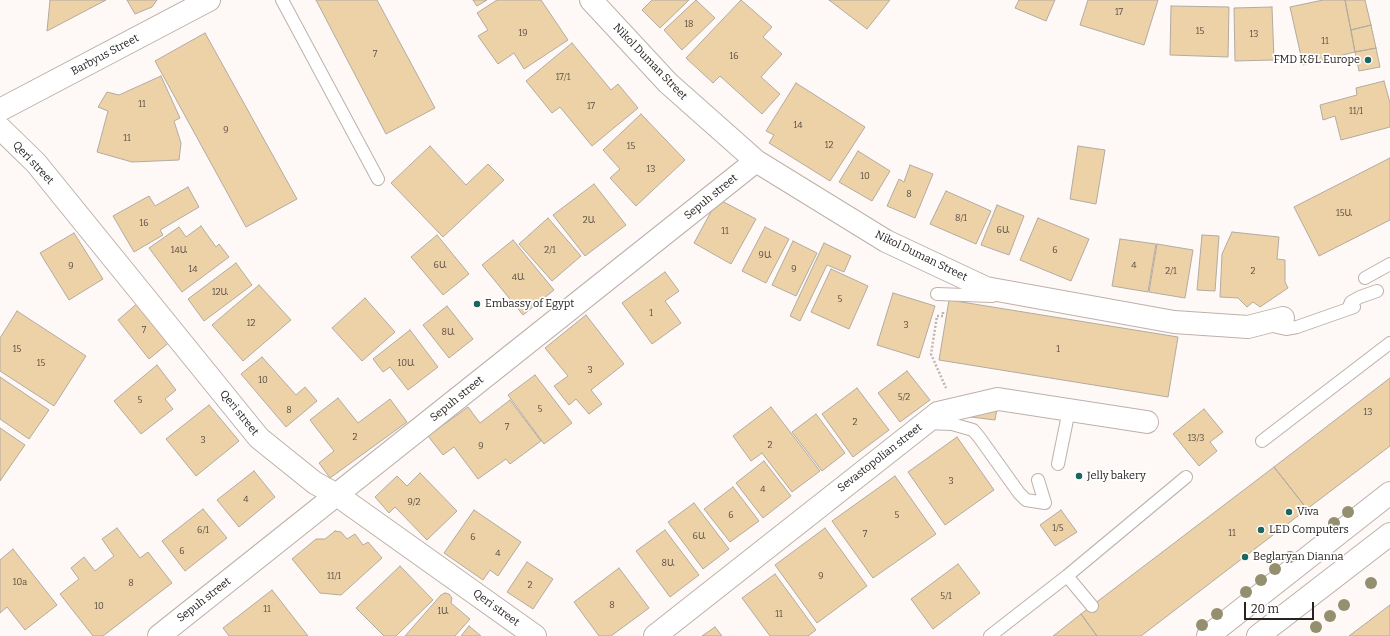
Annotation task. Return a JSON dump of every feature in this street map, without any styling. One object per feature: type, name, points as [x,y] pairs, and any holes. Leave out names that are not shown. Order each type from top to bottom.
[{"type":"street","name":"Barbyus Street","points":[[0,110],[209,0]]},
{"type":"street","name":"Nikol Duman Street","points":[[591,0],[668,83],[756,161],[886,241],[986,288],[1174,322],[1248,326],[1273,321]]},
{"type":"street","name":"Qeri street","points":[[0,128],[36,163],[259,438],[315,483],[337,495],[535,636]]},
{"type":"street","name":"Sepuh street","points":[[159,636],[756,161]]},
{"type":"street","name":"Sevastopolian street","points":[[655,636],[938,413],[998,398],[1147,422]]},
{"type":"street","points":[[1208,636],[1390,493]]},
{"type":"street","points":[[1258,636],[1384,539],[1382,532],[1376,523],[1355,520]]},
{"type":"lane","points":[[282,0],[378,179]]},
{"type":"lane","points":[[1365,278],[1390,264]]},
{"type":"lane","points":[[1273,321],[1286,329],[1351,308],[1351,302],[1376,291]]},
{"type":"lane","points":[[937,294],[1041,298]]},
{"type":"lane","points":[[1262,441],[1390,343]]},
{"type":"lane","points":[[1058,464],[1069,410]]},
{"type":"lane","points":[[924,423],[952,424],[973,430],[1019,493],[1026,500],[1045,503],[1038,480]]},
{"type":"lane","points":[[990,636],[1067,576],[1186,477]]},
{"type":"lane","points":[[1067,576],[1092,606]]},
{"type":"path","points":[[935,364],[931,354],[932,346],[937,316],[943,316],[944,307]]},
{"type":"building","points":[[50,0],[106,0],[47,31]]},
{"type":"building","points":[[127,0],[157,0],[152,7],[135,14]]},
{"type":"building","points":[[316,0],[377,0],[435,108],[386,134]]},
{"type":"building","points":[[473,0],[487,0],[477,6]]},
{"type":"building","points":[[497,0],[541,0],[568,40],[524,69],[514,53],[498,64],[478,36],[488,30],[477,13]]},
{"type":"building","points":[[652,0],[689,0],[660,28],[642,10]]},
{"type":"building","points":[[696,0],[715,18],[682,50],[664,30]]},
{"type":"building","points":[[741,0],[772,27],[763,37],[782,54],[761,77],[780,94],[762,114],[720,76],[713,83],[686,58]]},
{"type":"building","points":[[829,0],[890,0],[867,29]]},
{"type":"building","points":[[1019,0],[1055,0],[1046,21],[1015,8]]},
{"type":"building","points":[[1088,0],[1158,0],[1144,45],[1080,25]]},
{"type":"building","points":[[1323,0],[1345,0],[1355,52],[1303,65],[1290,7]]},
{"type":"building","points":[[1345,0],[1365,0],[1371,25],[1351,30]]},
{"type":"building","points":[[1171,6],[1229,7],[1228,57],[1170,55]]},
{"type":"building","points":[[1272,7],[1274,60],[1235,61],[1234,8]]},
{"type":"building","points":[[1371,25],[1376,48],[1355,52],[1351,30]]},
{"type":"building","points":[[205,33],[297,199],[246,227],[155,61]]},
{"type":"building","points":[[572,43],[611,90],[618,84],[638,108],[592,146],[560,107],[552,113],[526,81]]},
{"type":"building","name":"FMD K&L Europe","points":[[1376,48],[1380,67],[1359,71],[1355,52]]},
{"type":"building","points":[[161,76],[180,118],[174,121],[181,143],[179,160],[132,162],[97,152],[108,111],[98,107],[107,92],[119,95]]},
{"type":"building","points":[[1384,81],[1390,103],[1390,127],[1341,140],[1335,116],[1323,120],[1320,105],[1357,95],[1356,88]]},
{"type":"building","points":[[796,83],[865,127],[830,181],[769,143],[774,135],[766,131]]},
{"type":"building","points":[[641,114],[685,160],[636,206],[610,178],[620,169],[603,150]]},
{"type":"building","points":[[430,146],[466,185],[488,164],[504,180],[443,237],[391,183]]},
{"type":"building","points":[[1078,146],[1105,150],[1096,204],[1070,199]]},
{"type":"building","points":[[858,151],[890,171],[872,201],[839,182]]},
{"type":"building","points":[[1390,158],[1390,220],[1319,256],[1294,207]]},
{"type":"building","points":[[910,165],[933,174],[915,218],[887,206],[899,179],[904,182]]},
{"type":"building","points":[[594,184],[626,225],[585,256],[553,215]]},
{"type":"building","points":[[188,187],[199,207],[160,230],[163,235],[134,252],[113,216],[149,196],[155,206]]},
{"type":"building","points":[[946,191],[991,211],[976,244],[930,224]]},
{"type":"building","points":[[718,199],[756,219],[731,264],[694,243]]},
{"type":"building","points":[[997,205],[1024,216],[1009,255],[981,245]]},
{"type":"building","points":[[548,218],[581,256],[552,281],[519,244]]},
{"type":"building","points":[[1038,218],[1089,239],[1071,281],[1020,260]]},
{"type":"building","points":[[201,226],[216,247],[219,244],[229,257],[182,292],[149,248],[179,227],[186,237]]},
{"type":"building","points":[[765,227],[789,239],[766,283],[742,271]]},
{"type":"building","points":[[1232,232],[1279,237],[1277,259],[1285,260],[1285,282],[1288,288],[1260,307],[1253,302],[1247,307],[1238,298],[1220,297],[1222,254]]},
{"type":"building","points":[[74,233],[103,279],[69,300],[40,253]]},
{"type":"building","points":[[437,235],[469,274],[443,295],[411,257]]},
{"type":"building","points":[[1202,235],[1219,236],[1215,291],[1197,290]]},
{"type":"building","points":[[1120,239],[1156,244],[1148,292],[1112,286]]},
{"type":"building","points":[[513,240],[554,290],[523,315],[482,265]]},
{"type":"building","points":[[793,241],[817,253],[796,296],[772,285]]},
{"type":"building","points":[[824,243],[851,256],[844,272],[827,265],[800,321],[790,316]]},
{"type":"building","points":[[1157,244],[1193,250],[1185,298],[1149,292]]},
{"type":"building","points":[[236,263],[252,285],[204,321],[188,299]]},
{"type":"building","points":[[831,269],[868,286],[849,329],[811,312]]},
{"type":"building","points":[[665,272],[679,291],[665,301],[681,323],[652,344],[622,303]]},
{"type":"building","points":[[259,285],[291,320],[243,361],[212,325]]},
{"type":"building","points":[[893,293],[935,306],[919,358],[877,345]]},
{"type":"building","points":[[365,298],[395,332],[362,361],[332,328]]},
{"type":"building","points":[[949,300],[1178,337],[1168,397],[939,360]]},
{"type":"building","points":[[139,302],[171,341],[149,359],[118,320]]},
{"type":"building","points":[[447,306],[473,339],[449,358],[423,325]]},
{"type":"building","points":[[17,311],[86,356],[54,406],[0,371],[0,338]]},
{"type":"building","points":[[586,315],[624,364],[591,390],[602,404],[589,414],[576,399],[569,405],[554,386],[568,376],[545,348]]},
{"type":"building","points":[[410,330],[438,367],[408,390],[390,367],[383,372],[373,359]]},
{"type":"building","points":[[262,357],[296,395],[305,387],[317,401],[286,427],[241,374]]},
{"type":"building","points":[[157,365],[176,390],[165,399],[173,409],[141,434],[114,401]]},
{"type":"building","points":[[907,371],[930,400],[900,422],[878,393]]},
{"type":"building","points":[[535,375],[572,423],[544,444],[508,395]]},
{"type":"building","points":[[0,377],[49,410],[29,439],[0,419]]},
{"type":"building","points":[[1390,378],[1390,446],[1307,509],[1274,467]]},
{"type":"building","points":[[857,388],[889,430],[853,457],[822,414]]},
{"type":"building","points":[[338,398],[358,423],[390,399],[407,422],[330,478],[319,463],[334,451],[310,420]]},
{"type":"building","points":[[510,400],[541,441],[510,464],[506,459],[478,479],[454,447],[443,455],[428,436],[468,407],[480,423]]},
{"type":"building","points":[[209,405],[239,441],[196,476],[166,439]]},
{"type":"building","points":[[973,406],[997,409],[995,420],[971,417]]},
{"type":"building","points":[[771,407],[820,471],[792,492],[762,453],[751,461],[733,436]]},
{"type":"building","points":[[1204,409],[1223,432],[1210,442],[1217,451],[1199,466],[1173,434]]},
{"type":"building","points":[[816,414],[845,453],[822,471],[792,432]]},
{"type":"building","points":[[0,428],[25,445],[0,481]]},
{"type":"building","points":[[957,437],[994,490],[945,525],[908,472]]},
{"type":"building","points":[[764,461],[791,496],[763,518],[736,483]]},
{"type":"building","points":[[1274,467],[1307,509],[1141,636],[1097,636],[1081,614]]},
{"type":"building","points":[[254,471],[275,497],[239,527],[217,500]]},
{"type":"building","points":[[420,473],[457,511],[427,540],[395,507],[389,513],[375,497],[397,476],[407,486]]},
{"type":"building","points":[[895,476],[936,534],[873,578],[832,521]]},
{"type":"building","points":[[733,487],[759,521],[730,542],[704,509]]},
{"type":"building","points":[[694,503],[729,549],[703,569],[668,522]]},
{"type":"building","points":[[203,509],[227,538],[185,571],[162,541]]},
{"type":"building","points":[[474,510],[521,542],[498,576],[490,570],[483,580],[444,553]]},
{"type":"building","points":[[1061,510],[1077,532],[1055,546],[1040,525]]},
{"type":"building","points":[[117,528],[140,558],[148,552],[172,583],[103,636],[93,636],[60,594],[79,579],[71,568],[84,557],[95,571],[114,556],[102,539]]},
{"type":"building","points":[[825,528],[867,586],[817,623],[775,565]]},
{"type":"building","points":[[665,530],[699,575],[670,597],[636,551]]},
{"type":"building","points":[[335,531],[341,532],[347,539],[355,534],[363,545],[368,542],[382,558],[341,595],[320,593],[292,559],[316,539],[325,539]]},
{"type":"building","points":[[13,549],[57,605],[25,630],[7,607],[0,613],[0,560]]},
{"type":"building","points":[[527,562],[553,579],[533,609],[507,592]]},
{"type":"building","points":[[958,564],[980,593],[933,629],[911,599]]},
{"type":"building","points":[[400,566],[433,600],[396,636],[384,636],[356,608]]},
{"type":"building","points":[[619,568],[649,608],[611,636],[599,636],[574,602]]},
{"type":"building","points":[[775,574],[816,630],[808,636],[770,636],[742,598]]},
{"type":"building","points":[[272,590],[308,636],[229,636],[223,628]]},
{"type":"building","points":[[445,593],[449,594],[452,598],[451,603],[470,619],[455,636],[405,636],[441,595]]},
{"type":"building","points":[[1390,605],[1390,636],[1349,636]]},
{"type":"building","points":[[1081,614],[1097,636],[1053,636],[1057,633]]},
{"type":"building","points":[[469,626],[481,636],[461,636]]},
{"type":"building","points":[[715,627],[722,636],[702,636]]},
{"type":"place","name":"FMD K&L Europe","points":[[1368,60]]},
{"type":"place","name":"Embassy of Egypt","points":[[477,304]]},
{"type":"place","name":"Jelly bakery","points":[[1079,476]]},
{"type":"place","name":"Viva","points":[[1289,512]]},
{"type":"place","name":"LED Computers","points":[[1261,530]]},
{"type":"place","name":"Beglaryan Dianna","points":[[1245,557]]}]
